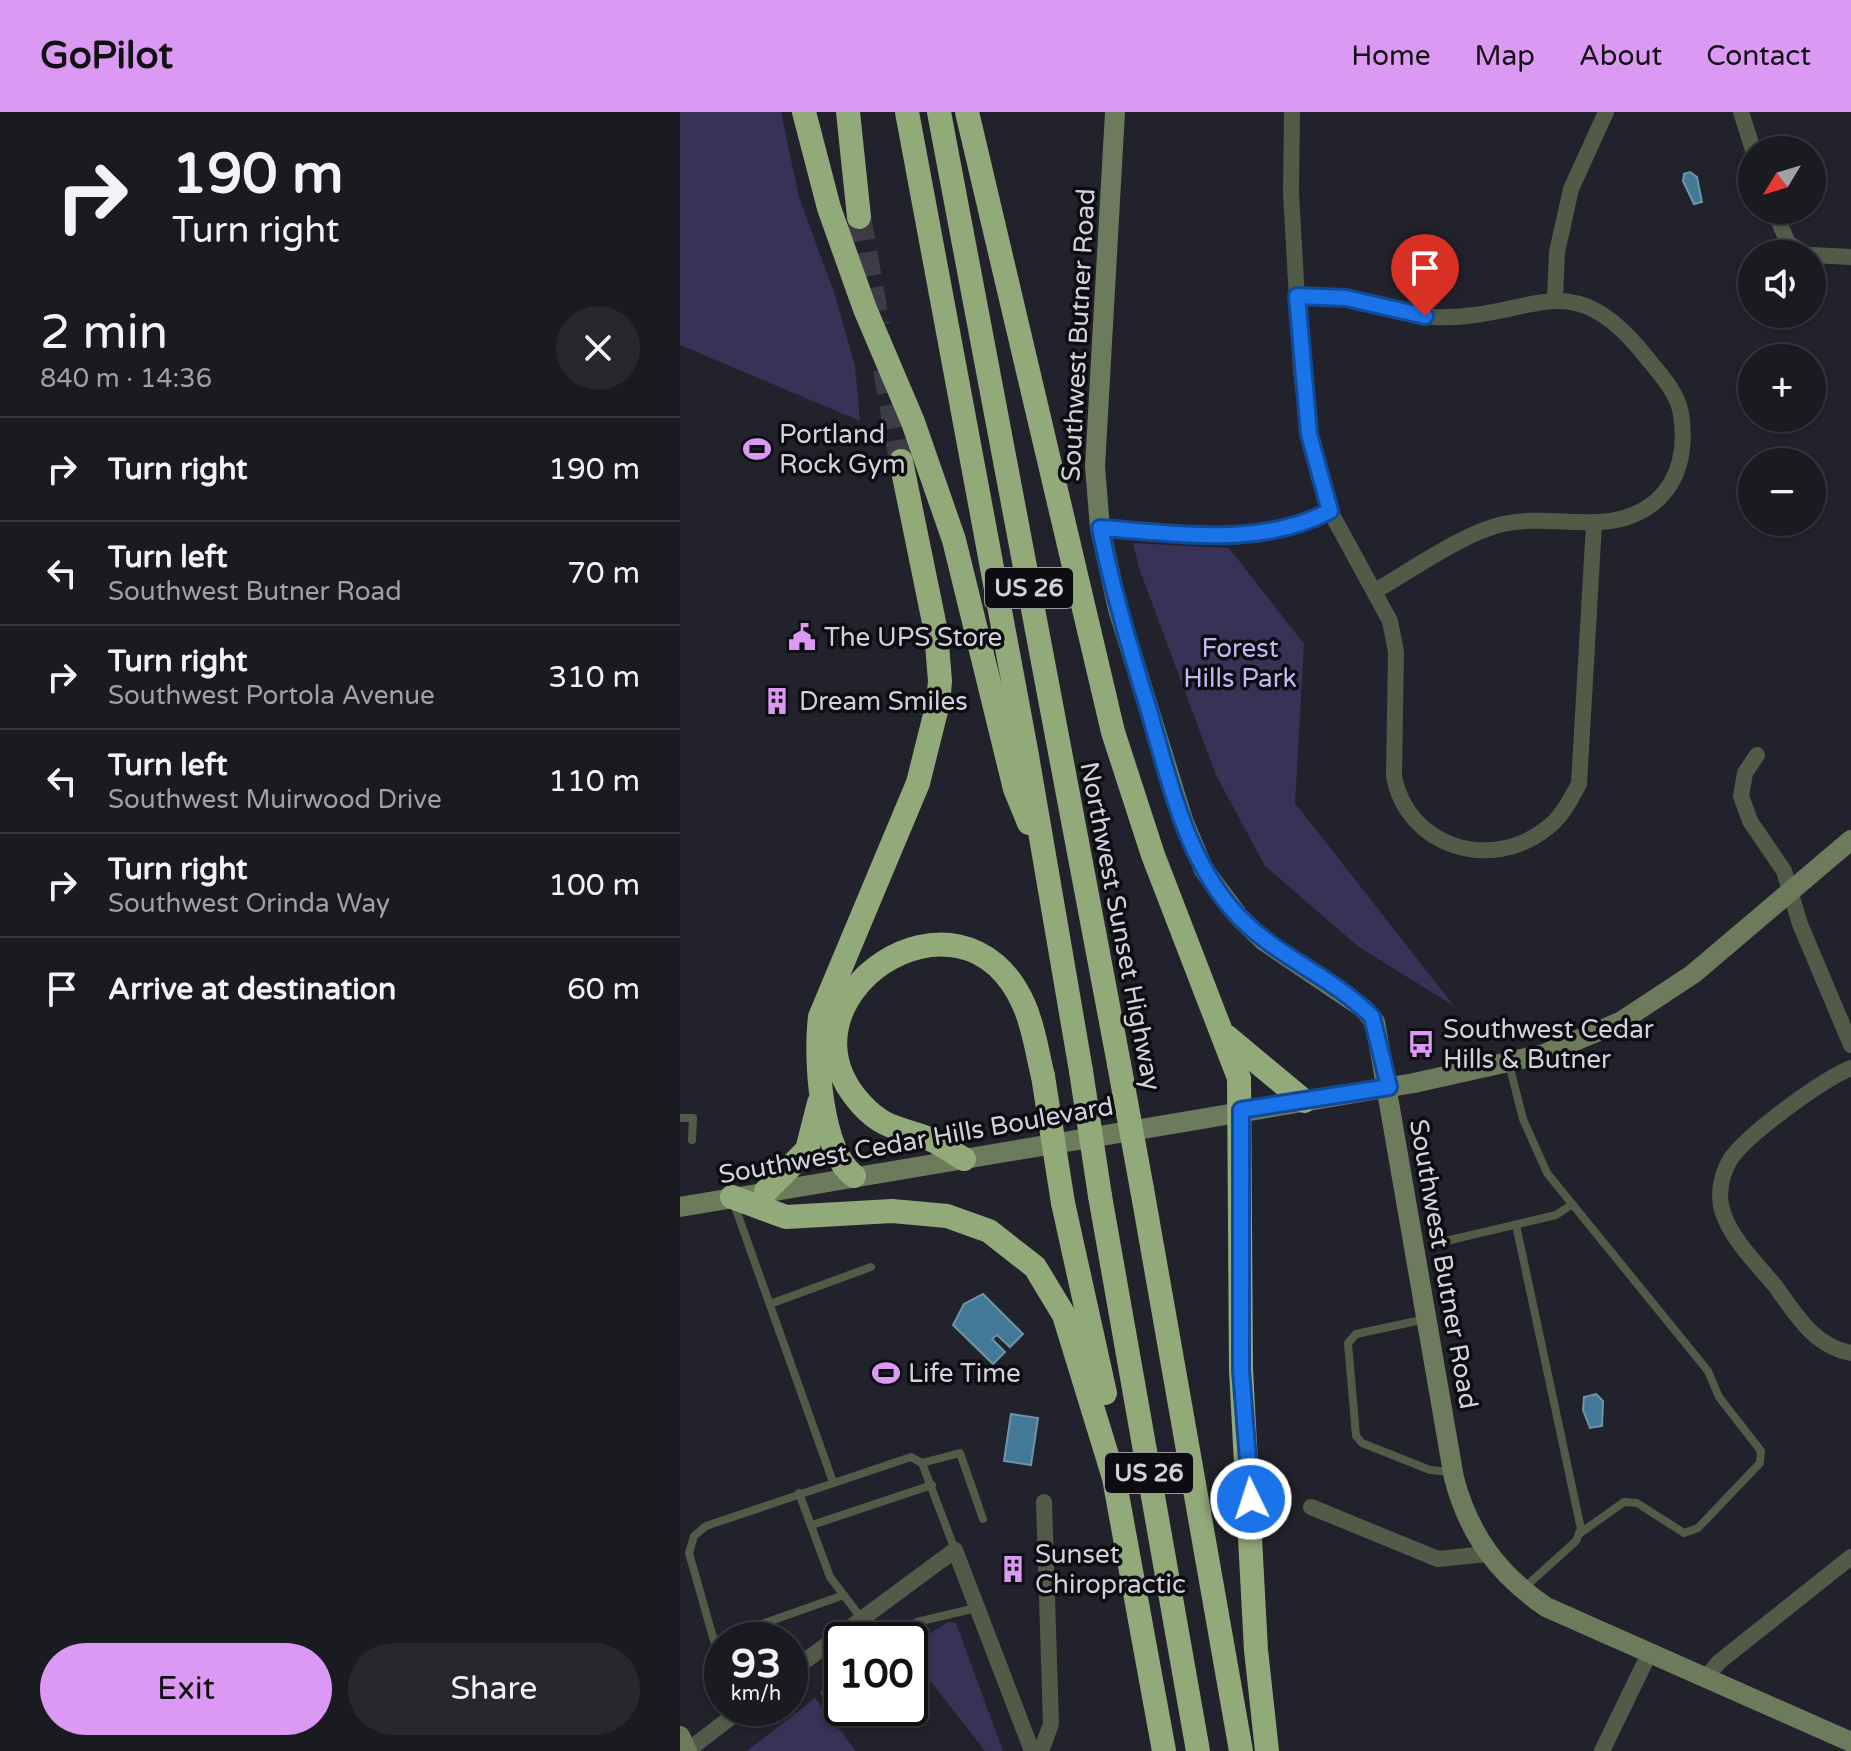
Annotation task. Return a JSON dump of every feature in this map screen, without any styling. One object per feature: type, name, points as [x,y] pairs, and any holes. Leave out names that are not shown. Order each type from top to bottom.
[{"type":"highway","points":[[804,112],[834,222],[865,309],[913,422],[954,540],[1015,789],[1042,851]]},
{"type":"highway","points":[[848,112],[859,217]]},
{"type":"highway","name":"US 26","points":[[907,112],[1024,734],[1100,1196],[1198,1751]]},
{"type":"highway","name":"Northwest Sunset Highway","points":[[939,112],[1119,1064],[1241,1751]]},
{"type":"highway","points":[[967,112],[1113,732],[1148,843],[1239,1078],[1241,1370],[1256,1650],[1267,1751]]},
{"type":"highway","points":[[854,1176],[839,1160],[820,1089],[817,1041],[827,995],[918,783],[938,703],[940,681],[936,632],[901,461]]},
{"type":"highway","points":[[964,1159],[930,1139],[895,1129],[872,1115],[850,1089],[839,1061],[839,1026],[846,1003],[863,975],[889,956],[912,947],[938,944],[982,955],[1011,984],[1024,1004],[1043,1076],[1063,1203],[1113,1431],[1114,1478]]},
{"type":"highway","points":[[1221,1031],[1304,1101]]},
{"type":"highway","points":[[766,1191],[807,1150],[814,1132],[820,1089]]},
{"type":"highway","points":[[732,1197],[786,1217],[892,1211],[947,1216],[989,1231],[1016,1249],[1035,1267],[1064,1315],[1114,1478],[1164,1751]]},
{"type":"street","name":"Southwest Butner Road","points":[[1115,112],[1096,442],[1100,528],[1118,609],[1165,765],[1204,870],[1230,906],[1264,941],[1372,1017],[1389,1087],[1453,1472],[1461,1502],[1487,1554],[1522,1590],[1572,1621],[1851,1742]]},
{"type":"street","points":[[1304,112],[1292,112],[1291,193],[1309,434],[1330,511],[1390,621],[1396,652],[1394,776],[1398,796],[1406,812],[1427,833],[1451,848],[1478,851],[1504,849],[1531,839],[1549,827],[1565,810],[1579,784],[1594,524]]},
{"type":"street","points":[[1555,298],[1557,252],[1571,189],[1606,112]]},
{"type":"street","points":[[1741,112],[1749,136]]},
{"type":"street","points":[[1826,255],[1851,257]]},
{"type":"street","points":[[1297,296],[1346,298],[1425,316],[1464,318],[1555,298],[1606,315],[1630,336],[1668,385],[1680,407],[1685,437],[1676,477],[1656,501],[1629,519],[1594,524],[1529,519],[1500,525],[1375,591]]},
{"type":"street","points":[[1100,528],[1223,536],[1262,532],[1330,511]]},
{"type":"street","points":[[1757,755],[1745,773],[1741,796],[1750,821],[1784,871],[1851,1045]]},
{"type":"street","name":"Southwest Cedar Hills Boulevard","points":[[680,1207],[1509,1064],[1563,1047],[1628,1018],[1693,974],[1851,840]]},
{"type":"street","points":[[1851,1068],[1819,1085],[1740,1148],[1725,1168],[1720,1198],[1730,1228],[1813,1336],[1831,1349],[1851,1353]]},
{"type":"street","points":[[1041,1751],[1051,1724],[1044,1502]]},
{"type":"street","points":[[1311,1507],[1438,1559],[1487,1554]]},
{"type":"street","points":[[808,1659],[955,1550],[1032,1751]]},
{"type":"street","points":[[1706,1677],[1719,1662],[1851,1557]]},
{"type":"street","points":[[1602,1751],[1649,1654]]},
{"type":"street","points":[[680,1736],[687,1751],[720,1726]]},
{"type":"lane","points":[[1509,1064],[1530,1138],[1547,1173],[1708,1371],[1719,1397],[1761,1451],[1760,1463],[1698,1528],[1684,1533],[1637,1503],[1624,1502],[1579,1534]]},
{"type":"lane","points":[[680,1118],[693,1118],[692,1140]]},
{"type":"lane","points":[[732,1197],[833,1482]]},
{"type":"lane","points":[[1442,1242],[1556,1215],[1571,1205]]},
{"type":"lane","points":[[1516,1225],[1581,1529],[1576,1541],[1522,1590]]},
{"type":"lane","points":[[770,1304],[871,1267]]},
{"type":"lane","points":[[1427,1319],[1356,1334],[1350,1339],[1356,1436],[1362,1443],[1424,1468],[1453,1472]]},
{"type":"lane","points":[[922,1463],[960,1453],[983,1519]]},
{"type":"lane","points":[[844,1595],[714,1641],[709,1633],[689,1553],[694,1536],[706,1526],[911,1457],[922,1463],[955,1550]]},
{"type":"lane","points":[[812,1525],[932,1485]]},
{"type":"lane","points":[[799,1493],[830,1577],[864,1620]]},
{"type":"lane","points":[[917,1622],[977,1607]]},
{"type":"green space","points":[[680,112],[781,112],[799,197],[835,295],[855,366],[860,421],[680,345]]},
{"type":"green space","name":"Forest Hills Park","points":[[1133,543],[1229,548],[1304,644],[1295,803],[1454,1006],[1359,947],[1265,866],[1216,775],[1139,568]]},
{"type":"green space","points":[[948,1622],[956,1623],[1003,1751],[985,1751],[928,1678],[928,1635]]},
{"type":"green space","points":[[815,1698],[824,1710],[824,1726],[837,1726],[856,1751],[747,1751],[779,1726],[808,1726],[808,1703]]},
{"type":"water","points":[[1690,172],[1697,177],[1702,202],[1694,204],[1683,181],[1684,174]]},
{"type":"water","points":[[983,1294],[1023,1334],[1010,1347],[997,1335],[992,1339],[1005,1352],[993,1364],[953,1325],[964,1304]]},
{"type":"water","points":[[1596,1394],[1603,1401],[1602,1426],[1590,1428],[1583,1410],[1584,1397]]},
{"type":"water","points":[[1011,1414],[1038,1418],[1031,1465],[1004,1461]]},
{"type":"tunnel","points":[[859,217],[878,325]]},
{"type":"tunnel","points":[[885,369],[901,461]]},
{"type":"place","name":"Portland Rock Gym","points":[[757,449]]},
{"type":"place","name":"The UPS Store","points":[[802,637]]},
{"type":"place","name":"Dream Smiles","points":[[777,701]]},
{"type":"place","name":"Southwest Cedar Hills & Butner","points":[[1421,1044]]},
{"type":"place","name":"Life Time","points":[[886,1373]]},
{"type":"place","name":"Sunset Chiropractic","points":[[1013,1569]]},
{"type":"route","points":[[1251,1499],[1241,1370],[1241,1110],[1389,1087],[1378,1031],[1372,1017],[1264,941],[1222,897],[1204,870],[1165,765],[1118,609],[1100,528],[1223,536],[1262,532],[1319,517],[1330,511],[1309,434],[1301,370],[1297,296],[1346,298],[1425,316]]}]
